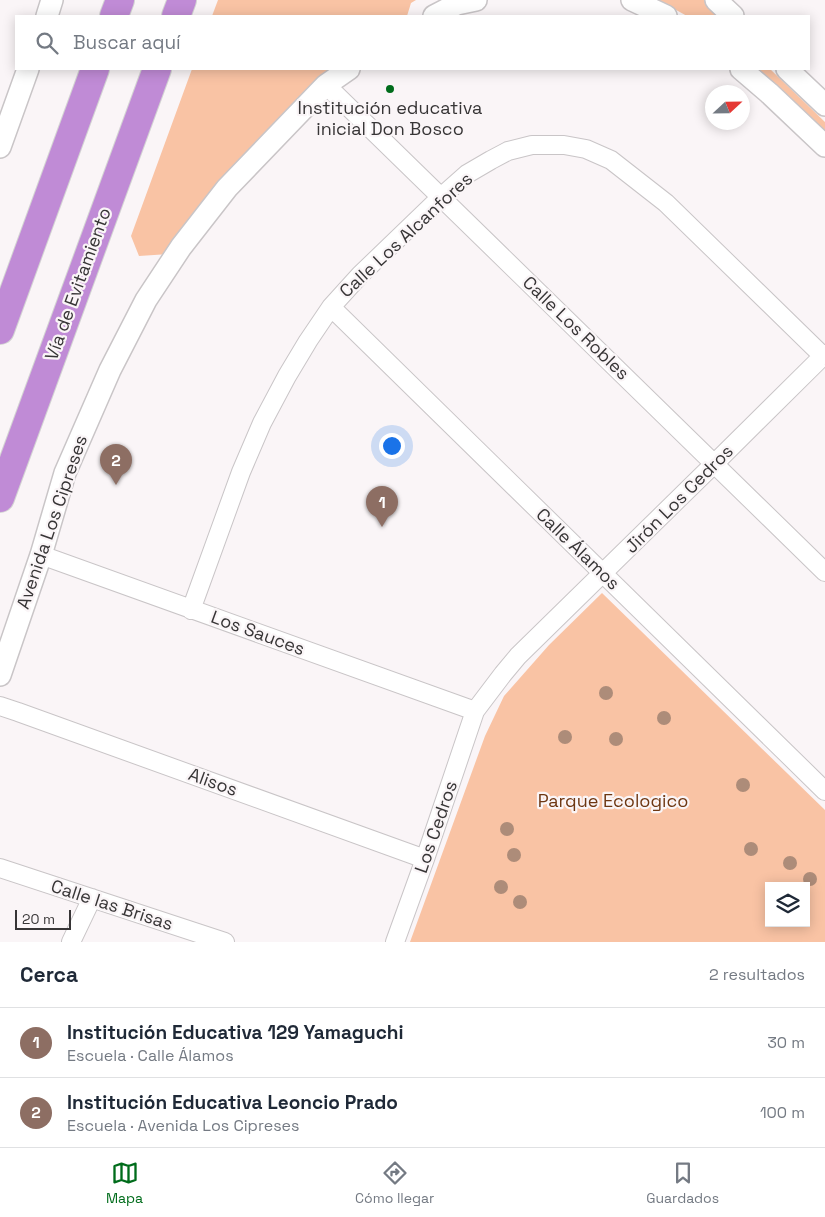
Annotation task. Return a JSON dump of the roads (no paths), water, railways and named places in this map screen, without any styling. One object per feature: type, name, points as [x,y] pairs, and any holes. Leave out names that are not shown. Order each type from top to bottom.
[{"type":"highway","points":[[114,15],[120,0]]},
{"type":"highway","points":[[176,15],[182,0]]},
{"type":"highway","points":[[0,330],[95,70]]},
{"type":"highway","name":"Vía de Evitamiento","points":[[0,498],[157,70]]},
{"type":"street","points":[[47,15],[52,0]]},
{"type":"street","points":[[436,15],[456,4],[476,0]]},
{"type":"street","points":[[632,0],[664,15]]},
{"type":"street","points":[[716,0],[732,15]]},
{"type":"street","points":[[0,147],[28,70]]},
{"type":"street","name":"Avenida Los Cipreses","points":[[0,675],[41,555],[66,473],[110,370],[146,300],[181,247],[228,188],[326,85],[348,70]]},
{"type":"street","points":[[741,70],[769,93],[825,146]]},
{"type":"street","points":[[788,70],[825,105]]},
{"type":"street","name":"Calle Los Robles","points":[[326,85],[825,572]]},
{"type":"street","name":"Calle Los Alcanfores","points":[[191,610],[241,472],[262,423],[287,376],[331,307],[360,275],[441,197],[468,174],[508,151],[532,145],[564,144],[586,149],[611,160],[666,203],[824,355]]},
{"type":"street","name":"Calle Álamos","points":[[331,307],[825,791]]},
{"type":"street","name":"Jirón Los Cedros","points":[[474,711],[518,656],[824,355]]},
{"type":"street","name":"Los Sauces","points":[[41,555],[474,711]]},
{"type":"street","name":"Alisos","points":[[0,706],[425,859]]},
{"type":"street","name":"Los Cedros","points":[[395,942],[425,859],[474,711]]},
{"type":"street","name":"Calle las Brisas","points":[[0,868],[225,942]]},
{"type":"street","points":[[71,942],[92,898]]},
{"type":"place","name":"Institución educativa inicial Don Bosco","points":[[390,89]]},
{"type":"place","name":"Institución Educativa Leoncio Prado","points":[[116,485]]},
{"type":"place","name":"Institución Educativa 129 Yamaguchi","points":[[382,527]]},
{"type":"park label","name":"Parque Ecologico","points":[[613,801]]}]
